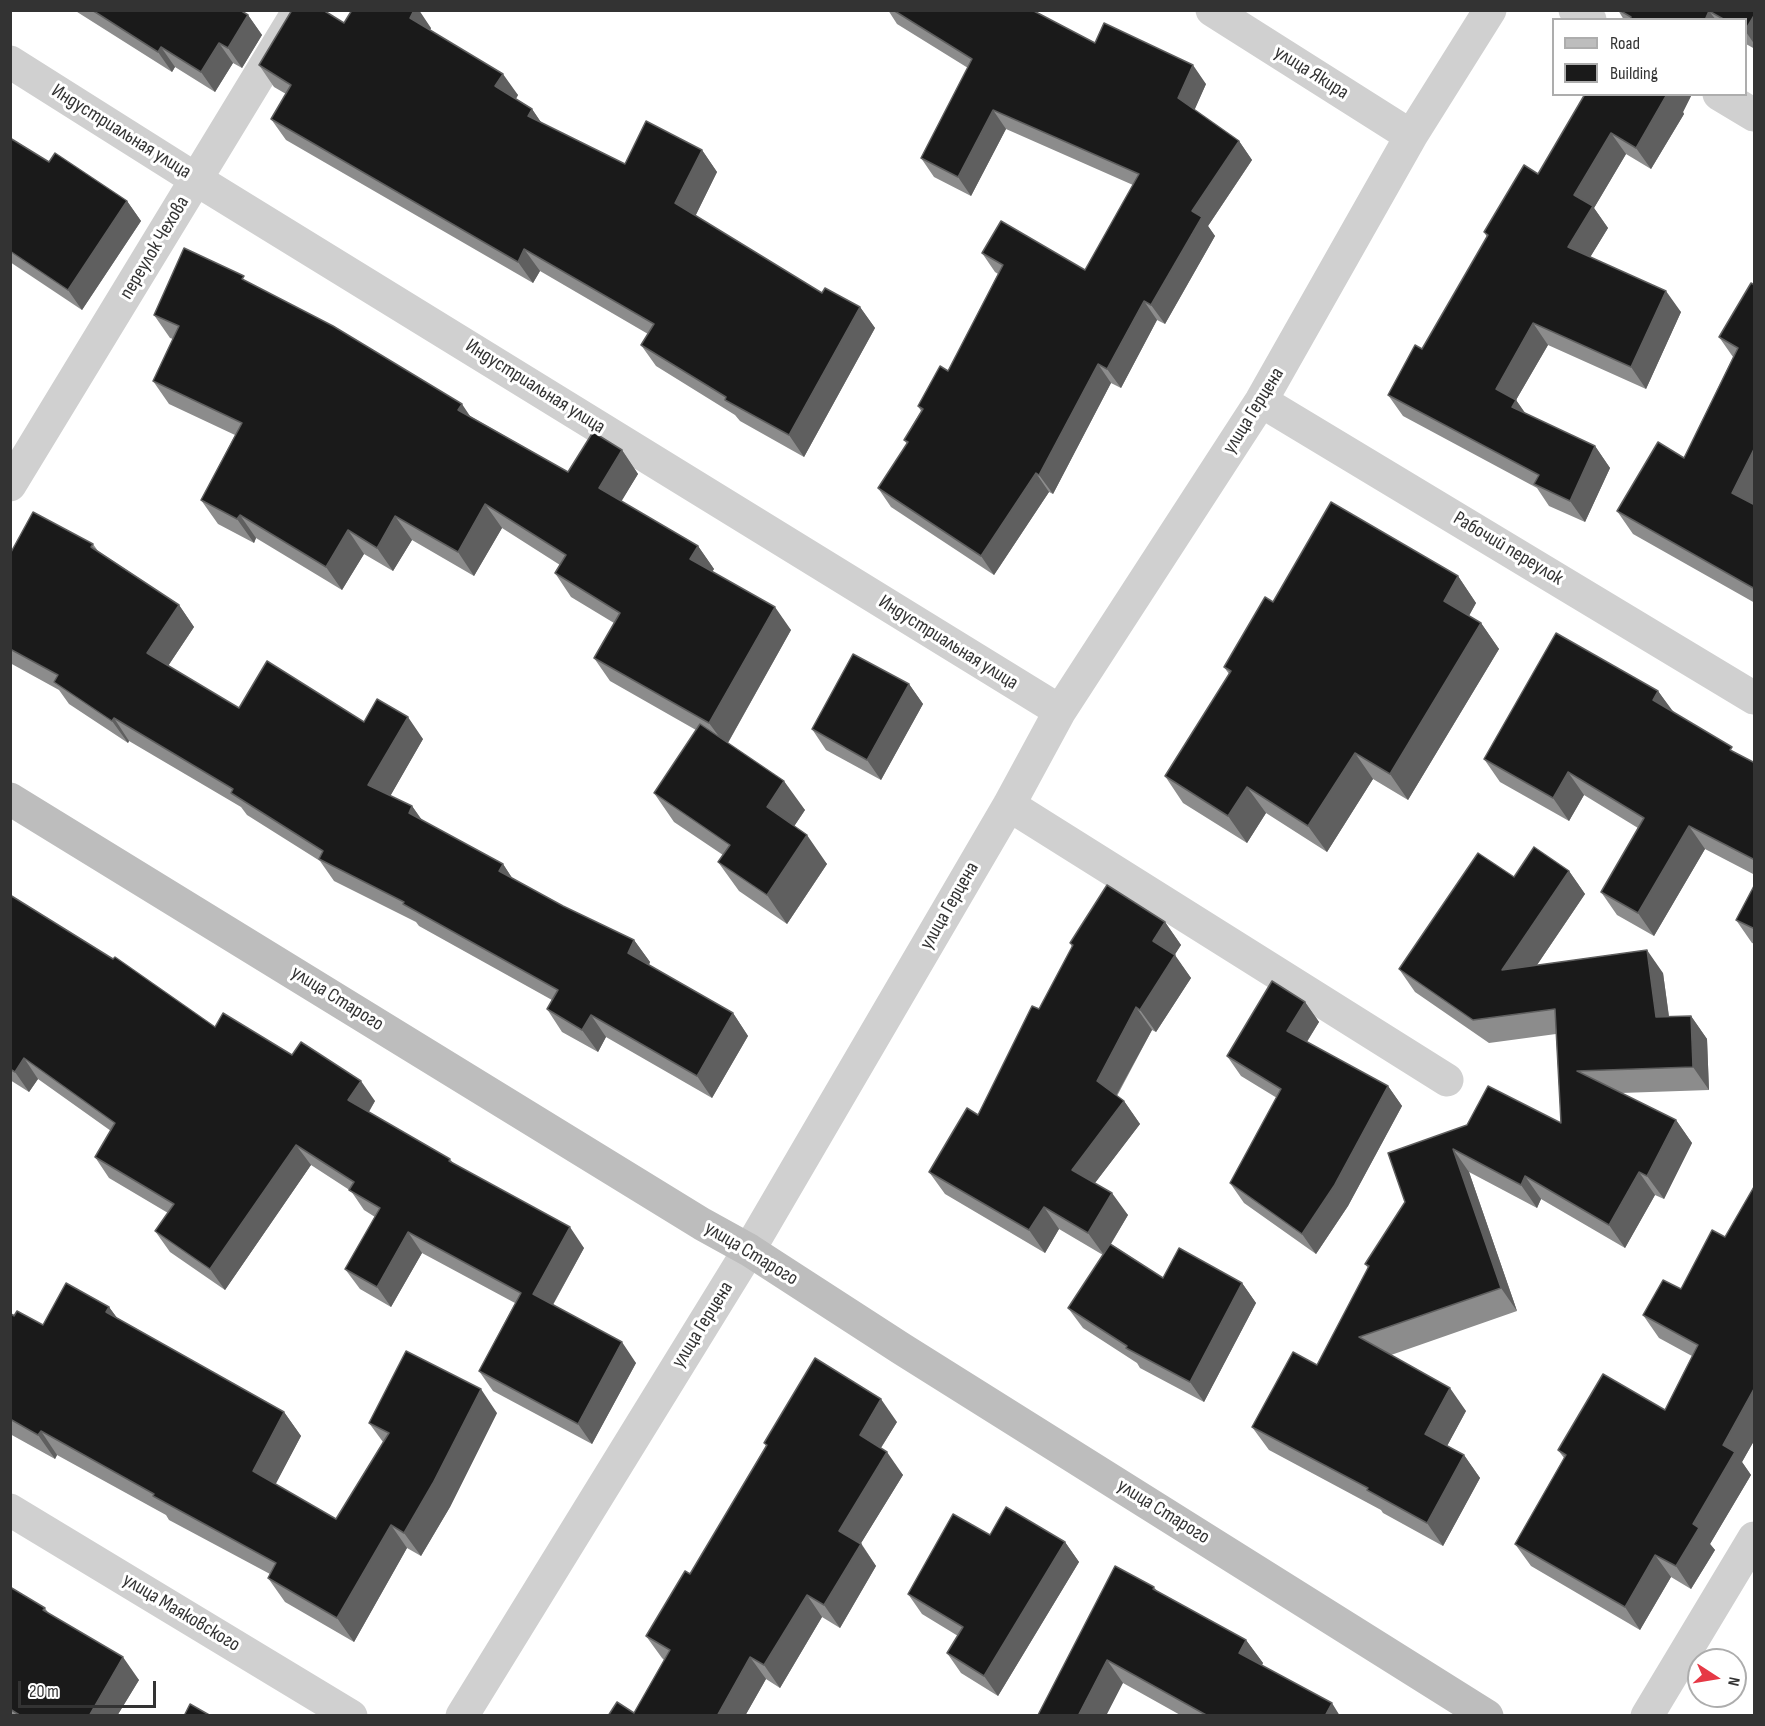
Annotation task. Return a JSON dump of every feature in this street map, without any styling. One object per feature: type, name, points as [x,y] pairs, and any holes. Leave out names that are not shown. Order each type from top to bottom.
[{"type":"street","name":"переулок Чехова","points":[[10,485],[299,10]]},
{"type":"street","name":"улица Якира","points":[[1212,10],[1411,136]]},
{"type":"street","name":"улица Герцена","points":[[462,1716],[749,1250],[1009,805],[1060,711],[1261,401],[1411,136],[1490,10]]},
{"type":"street","name":"Индустриальная улица","points":[[10,62],[197,180],[1060,711]]},
{"type":"street","points":[[1722,96],[1755,115]]},
{"type":"street","name":"Рабочий переулок","points":[[1261,401],[1755,698]]},
{"type":"street","name":"улица Старого","points":[[10,799],[681,1212],[749,1250],[1487,1716]]},
{"type":"street","points":[[1009,805],[1447,1080]]},
{"type":"street","name":"улица Маяковского","points":[[10,1510],[351,1716]]},
{"type":"street","points":[[1647,1716],[1755,1538]]},
{"type":"building","points":[[92,10],[240,10],[248,15],[228,48],[219,43],[201,72],[161,47],[158,52]]},
{"type":"building","points":[[292,10],[323,10],[344,23],[352,10],[414,10],[410,18],[503,74],[495,86],[532,109],[528,116],[625,164],[646,121],[702,150],[675,203],[822,293],[825,288],[860,307],[789,435],[725,400],[726,397],[641,345],[654,324],[524,249],[518,262],[271,119],[291,85],[259,65]]},
{"type":"building","points":[[893,10],[1032,10],[1095,43],[1104,23],[1193,65],[1178,98],[1239,141],[1192,211],[1202,217],[1151,305],[1144,301],[1107,369],[1098,364],[1039,475],[1036,473],[981,556],[878,488],[908,442],[904,440],[923,409],[918,406],[940,366],[948,371],[1003,265],[982,253],[1001,221],[1085,270],[1139,174],[993,110],[958,177],[921,158],[972,59]]},
{"type":"building","points":[[1619,10],[1755,10],[1747,27],[1747,18],[1721,18],[1709,11],[1706,18],[1631,17]]},
{"type":"building","points":[[1584,96],[1666,96],[1636,148],[1611,133],[1574,195],[1593,206],[1568,247],[1666,291],[1631,367],[1533,323],[1496,389],[1516,400],[1512,407],[1595,446],[1570,501],[1534,484],[1539,475],[1388,395],[1415,345],[1422,349],[1488,235],[1484,232],[1524,165],[1538,174]]},
{"type":"building","points":[[10,138],[49,162],[55,153],[127,201],[68,290],[10,251]]},
{"type":"building","points":[[184,248],[244,276],[242,279],[333,326],[462,404],[458,410],[568,472],[593,432],[622,450],[599,488],[698,546],[690,559],[775,607],[709,723],[594,658],[620,613],[555,573],[566,555],[485,504],[458,552],[395,516],[377,548],[348,530],[326,567],[240,515],[237,519],[201,500],[242,423],[153,381],[179,326],[154,315]]},
{"type":"building","points":[[1751,283],[1755,285],[1755,447],[1732,493],[1755,505],[1755,589],[1617,511],[1658,442],[1684,458],[1738,348],[1719,337]]},
{"type":"building","points":[[1331,502],[1458,576],[1444,601],[1481,623],[1390,774],[1355,753],[1308,826],[1247,787],[1228,816],[1165,776],[1231,671],[1224,667],[1265,597],[1273,602]]},
{"type":"building","points":[[33,512],[93,544],[91,547],[179,605],[147,653],[239,708],[267,661],[364,722],[377,699],[408,717],[368,785],[412,806],[409,813],[503,864],[499,871],[563,906],[634,940],[628,953],[733,1013],[697,1076],[591,1015],[582,1030],[547,1009],[558,990],[403,904],[404,902],[319,859],[323,851],[231,793],[233,789],[114,718],[112,721],[54,682],[58,675],[10,649],[10,554]]},
{"type":"building","points":[[1556,633],[1658,691],[1653,700],[1732,747],[1730,750],[1755,763],[1755,860],[1689,826],[1638,913],[1601,892],[1644,818],[1568,772],[1553,798],[1484,759]]},
{"type":"building","points":[[853,654],[909,684],[867,760],[812,729]]},
{"type":"building","points":[[700,724],[784,781],[767,807],[807,835],[767,895],[718,862],[730,845],[654,793]]},
{"type":"building","points":[[1534,847],[1569,871],[1502,970],[1647,950],[1656,1017],[1691,1016],[1693,1067],[1577,1071],[1676,1120],[1647,1176],[1639,1172],[1609,1225],[1525,1176],[1521,1185],[1453,1149],[1501,1288],[1359,1337],[1450,1388],[1425,1434],[1464,1455],[1427,1523],[1367,1490],[1368,1488],[1252,1427],[1293,1352],[1317,1365],[1369,1266],[1365,1264],[1405,1202],[1388,1153],[1467,1125],[1488,1086],[1561,1123],[1555,1009],[1473,1020],[1399,969],[1478,853],[1514,877]]},
{"type":"building","points":[[1755,884],[1755,929],[1736,920]]},
{"type":"building","points":[[1107,885],[1165,922],[1153,941],[1175,955],[1140,1010],[1136,1007],[1097,1081],[1124,1101],[1072,1170],[1112,1193],[1088,1233],[1044,1207],[1029,1230],[929,1172],[967,1108],[978,1115],[1032,1006],[1039,1009],[1073,945],[1070,943]]},
{"type":"building","points":[[10,895],[113,959],[115,957],[215,1027],[223,1013],[292,1055],[301,1042],[361,1081],[348,1100],[450,1159],[449,1161],[570,1227],[533,1294],[622,1342],[578,1424],[479,1371],[521,1293],[408,1232],[377,1287],[345,1269],[380,1208],[349,1190],[354,1182],[296,1145],[210,1269],[155,1231],[174,1204],[95,1157],[115,1123],[24,1058],[15,1072],[10,1069]]},
{"type":"building","points":[[1272,981],[1305,1002],[1287,1031],[1388,1086],[1334,1186],[1302,1234],[1230,1183],[1281,1089],[1227,1056]]},
{"type":"building","points":[[1755,1185],[1755,1387],[1723,1445],[1735,1452],[1693,1524],[1699,1528],[1676,1566],[1655,1555],[1625,1607],[1515,1544],[1566,1455],[1558,1450],[1603,1374],[1665,1410],[1698,1345],[1643,1315],[1663,1280],[1681,1289],[1712,1230],[1725,1237]]},
{"type":"building","points":[[1110,1244],[1163,1278],[1179,1248],[1242,1283],[1190,1382],[1126,1348],[1127,1346],[1068,1308]]},
{"type":"building","points":[[66,1283],[109,1307],[106,1312],[284,1412],[253,1471],[336,1519],[389,1433],[369,1423],[406,1351],[481,1389],[433,1483],[404,1533],[391,1525],[337,1618],[268,1578],[276,1563],[153,1496],[154,1494],[41,1431],[38,1435],[10,1419],[10,1313],[14,1316],[17,1311],[43,1325]]},
{"type":"building","points":[[815,1358],[881,1399],[860,1435],[887,1452],[839,1531],[861,1544],[824,1605],[807,1595],[764,1665],[750,1657],[717,1716],[608,1716],[617,1702],[634,1713],[670,1650],[646,1636],[685,1571],[690,1574],[767,1445],[764,1443]]},
{"type":"building","points":[[1006,1507],[1065,1542],[984,1676],[947,1653],[963,1627],[908,1594],[953,1514],[990,1535]]},
{"type":"building","points":[[1115,1566],[1246,1640],[1239,1653],[1332,1703],[1325,1716],[1208,1716],[1107,1660],[1078,1716],[1038,1715]]},
{"type":"building","points":[[10,1587],[45,1608],[43,1610],[123,1657],[89,1716],[21,1716],[10,1709]]},
{"type":"building","points":[[190,1704],[211,1716],[184,1716]]}]
